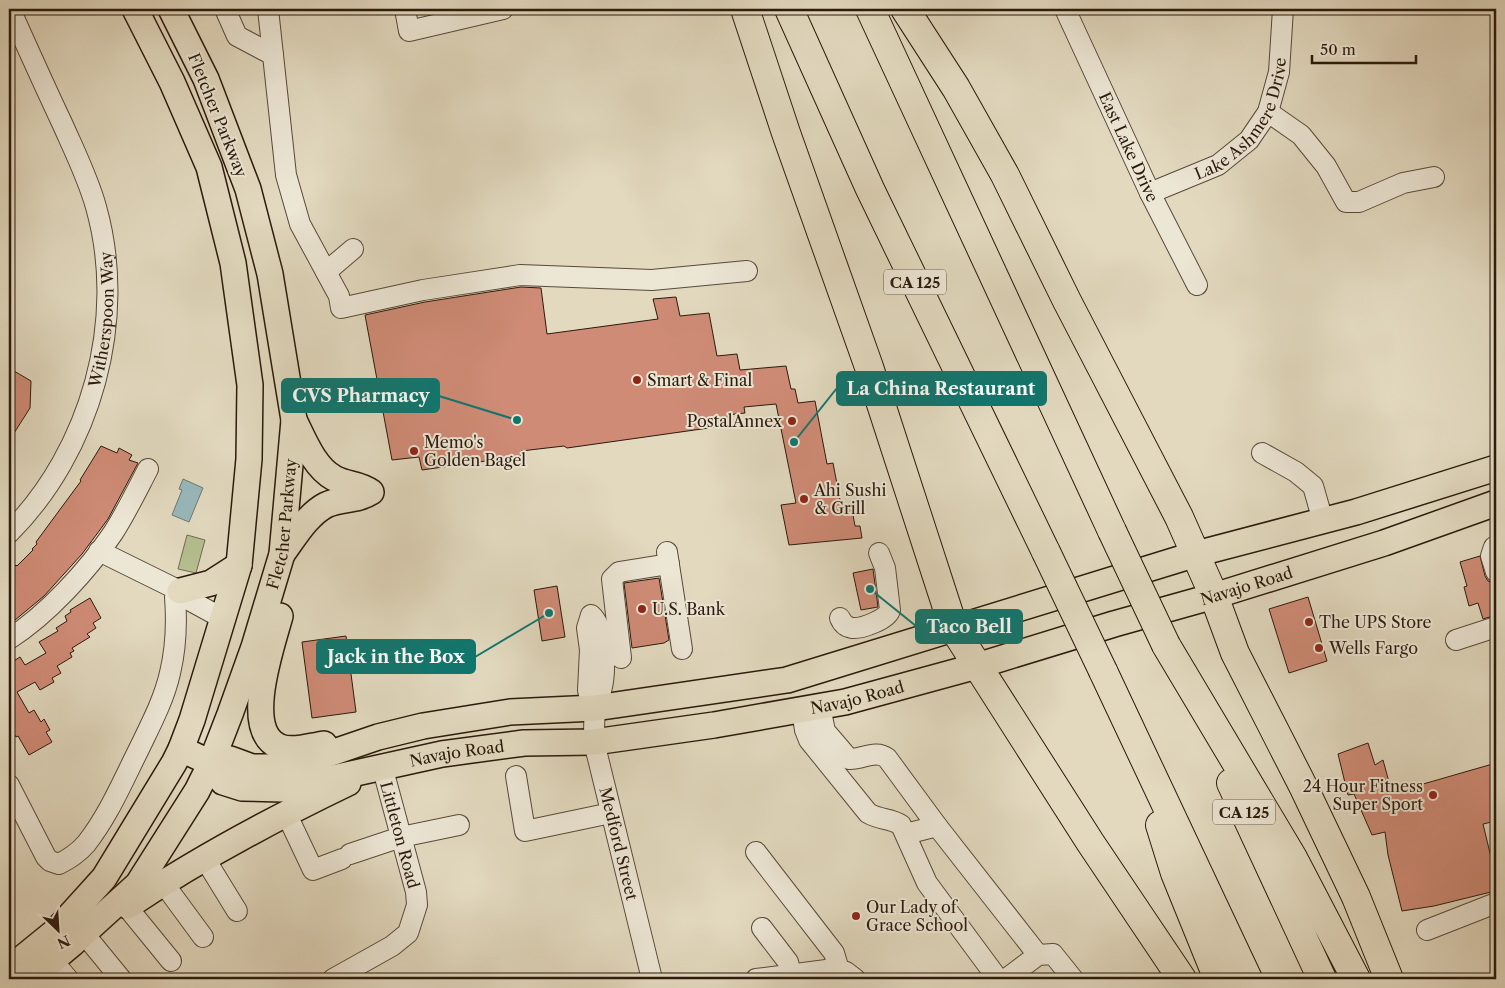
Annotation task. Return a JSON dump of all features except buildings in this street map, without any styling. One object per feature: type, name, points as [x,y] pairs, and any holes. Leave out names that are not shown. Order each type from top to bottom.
[{"type":"highway","points":[[745,9],[786,133],[869,367],[954,629],[1090,842],[1182,979]]},
{"type":"highway","name":"CA 125","points":[[789,9],[870,189],[1124,714],[1248,979]]},
{"type":"highway","name":"CA 125","points":[[870,9],[1112,532],[1322,979]]},
{"type":"highway","points":[[905,9],[956,88],[1005,175],[1067,301],[1179,517],[1214,596],[1236,654],[1304,788],[1356,897],[1389,979]]},
{"type":"highway","points":[[1166,645],[1293,858],[1356,979]]},
{"type":"highway","points":[[1124,714],[1175,873],[1218,979]]},
{"type":"main road","name":"Fletcher Parkway","points":[[9,969],[57,930],[104,878],[181,750],[192,720],[238,565],[249,459],[250,385],[233,263],[209,167],[172,82],[135,9]]},
{"type":"main road","name":"Fletcher Parkway","points":[[30,979],[79,939],[138,884],[197,792],[211,763],[254,647],[282,554],[294,420],[270,274],[248,189],[206,79],[171,9]]},
{"type":"main road","points":[[294,420],[317,462],[326,472],[343,482],[363,486],[370,492],[356,499],[336,502],[317,511],[282,554],[282,610],[263,682],[262,724],[265,734],[271,742],[279,747],[291,749],[378,737]]},
{"type":"main road","name":"Navajo Road","points":[[211,763],[230,759],[252,766],[290,766],[378,737],[424,726],[510,712],[595,708],[787,680],[1196,554],[1370,508],[1496,468]]},
{"type":"main road","name":"Navajo Road","points":[[181,750],[211,763],[223,782],[242,788],[283,789],[442,754],[524,743],[594,742],[714,726],[845,702],[978,666],[1114,624],[1214,596],[1384,543],[1496,503]]},
{"type":"main road","points":[[180,591],[211,583],[238,565]]},
{"type":"main road","points":[[79,939],[164,884],[269,822],[287,815],[382,766]]},
{"type":"street","name":"Witherspoon Way","points":[[9,533],[31,508],[60,466],[82,420],[99,365],[107,301],[105,253],[98,215],[89,186],[10,9]]},
{"type":"street","points":[[225,9],[237,36],[273,55]]},
{"type":"street","points":[[268,9],[286,175],[300,224],[339,296],[341,308],[423,290],[520,275],[652,280],[747,271]]},
{"type":"street","points":[[405,9],[409,31],[503,9]]},
{"type":"street","name":"East Lake Drive","points":[[1065,9],[1150,193],[1197,285]]},
{"type":"street","name":"Lake Ashmere Drive","points":[[1150,193],[1218,165],[1248,140],[1268,112],[1278,72],[1283,9]]},
{"type":"street","points":[[1268,112],[1301,136],[1326,166],[1346,202],[1359,202],[1403,183],[1434,177]]},
{"type":"street","points":[[326,272],[353,249]]},
{"type":"street","points":[[1262,453],[1296,472],[1313,486],[1322,521]]},
{"type":"street","points":[[9,639],[55,601],[89,565],[113,532],[148,469]]},
{"type":"street","points":[[1494,547],[1491,556],[1496,572]]},
{"type":"street","points":[[99,551],[180,591],[189,600],[222,618]]},
{"type":"street","points":[[840,618],[846,625],[855,628],[882,620],[888,615],[890,610],[884,568],[878,554]]},
{"type":"street","points":[[621,658],[612,578],[619,572],[668,558],[682,649]]},
{"type":"street","points":[[9,785],[46,857],[58,864],[76,854],[109,810],[154,717],[170,675],[175,646],[176,597],[180,591]]},
{"type":"street","points":[[1456,640],[1496,627]]},
{"type":"street","name":"Medford Street","points":[[595,708],[594,742],[652,979]]},
{"type":"street","points":[[811,708],[825,731],[849,760],[882,754],[887,758],[937,826],[1038,955]]},
{"type":"street","points":[[811,708],[805,730],[810,740],[868,813],[876,818],[896,821],[901,825],[927,883],[998,979]]},
{"type":"street","name":"Littleton Road","points":[[333,979],[392,946],[408,933],[417,905],[416,892],[382,766]]},
{"type":"street","points":[[516,776],[525,831],[611,813]]},
{"type":"street","points":[[287,815],[313,870],[346,856],[401,837],[459,825]]},
{"type":"street","points":[[906,834],[937,826]]},
{"type":"street","points":[[756,852],[834,953],[847,975]]},
{"type":"street","points":[[205,859],[237,911]]},
{"type":"street","points":[[164,884],[202,937]]},
{"type":"street","points":[[1427,930],[1496,903]]},
{"type":"street","points":[[127,907],[171,961]]},
{"type":"street","points":[[762,928],[788,962],[791,974]]},
{"type":"street","points":[[79,939],[121,979]]},
{"type":"street","points":[[1006,979],[1038,955],[1053,954],[1073,979]]},
{"type":"street","points":[[52,960],[68,979]]},
{"type":"street","points":[[756,979],[834,969],[847,975]]},
{"type":"green space","points":[[187,535],[205,540],[196,573],[178,569]]},
{"type":"water","points":[[183,479],[203,488],[189,522],[172,515],[182,490],[179,489]]},
{"type":"place","name":"Smart & Final","points":[[637,380]]},
{"type":"place","name":"CVS Pharmacy","points":[[517,420]]},
{"type":"place","name":"PostalAnnex","points":[[792,421]]},
{"type":"place","name":"La China Restaurant","points":[[794,442]]},
{"type":"place","name":"Memo's Golden Bagel","points":[[414,451]]},
{"type":"place","name":"Ahi Sushi & Grill","points":[[804,499]]},
{"type":"place","name":"Taco Bell","points":[[870,589]]},
{"type":"place","name":"U.S. Bank","points":[[642,609]]},
{"type":"place","name":"Jack in the Box","points":[[549,613]]},
{"type":"place","name":"The UPS Store","points":[[1309,622]]},
{"type":"place","name":"Wells Fargo","points":[[1319,648]]},
{"type":"place","name":"24 Hour Fitness Super Sport","points":[[1433,795]]},
{"type":"place","name":"Our Lady of Grace School","points":[[856,916]]}]
